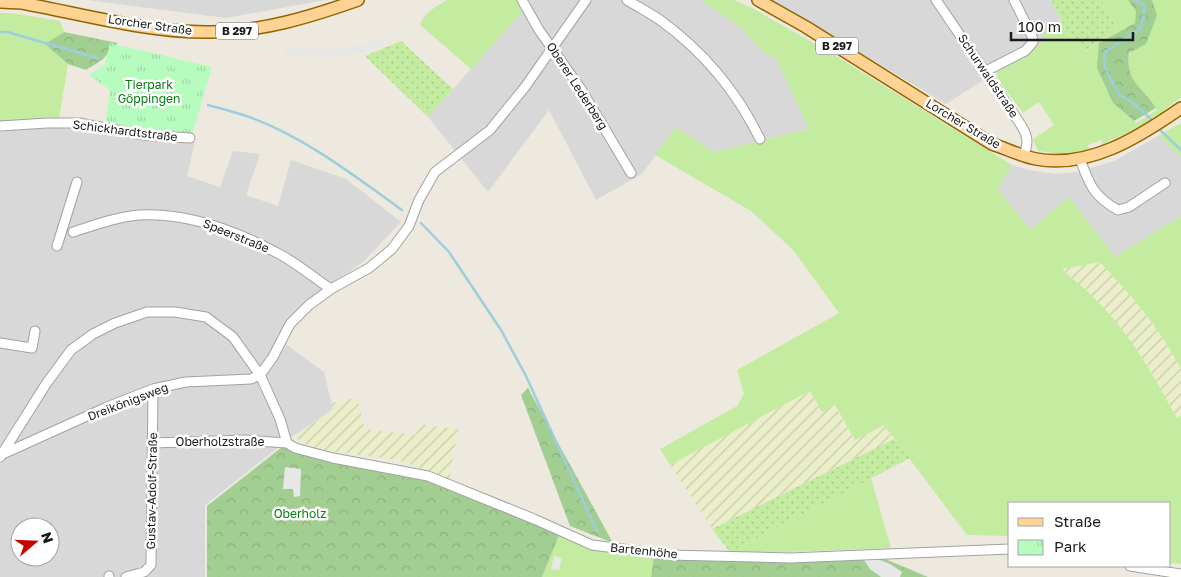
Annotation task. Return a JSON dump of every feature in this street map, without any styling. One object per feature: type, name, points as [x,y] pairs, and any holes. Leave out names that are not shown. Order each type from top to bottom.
[{"type":"main road","name":"Lorcher Straße","points":[[0,2],[22,3],[156,29],[208,32],[239,31],[284,23],[358,0]]},
{"type":"main road","name":"Lorcher Straße","points":[[758,0],[806,27],[992,144],[1023,156],[1054,161],[1080,159],[1102,153],[1144,131],[1181,108]]},
{"type":"street","name":"Oberer Lederberg","points":[[522,0],[539,30],[581,89],[631,173]]},
{"type":"street","points":[[260,374],[273,357],[290,324],[309,305],[331,289],[369,268],[392,249],[409,226],[419,200],[435,172],[490,130],[526,88],[586,0]]},
{"type":"street","points":[[627,0],[658,18],[692,46],[738,99],[760,139]]},
{"type":"street","name":"Schurwaldstraße","points":[[936,0],[986,71],[1026,133],[1027,147],[1023,156]]},
{"type":"street","points":[[986,71],[1018,55],[1033,42],[1032,36],[1014,0]]},
{"type":"street","name":"Schickhardtstraße","points":[[0,126],[47,123],[79,124],[144,135],[190,138]]},
{"type":"street","points":[[1080,159],[1089,184],[1097,196],[1118,210],[1130,207],[1165,183]]},
{"type":"street","points":[[57,246],[77,182]]},
{"type":"street","name":"Speerstraße","points":[[73,232],[116,218],[140,215],[165,216],[202,222],[247,239],[281,255],[331,289]]},
{"type":"street","points":[[1,456],[46,384],[71,350],[92,334],[115,323],[146,312],[175,312],[206,317],[233,337],[260,374],[291,445]]},
{"type":"street","points":[[0,343],[32,348],[35,331]]},
{"type":"street","name":"Dreikönigsweg","points":[[1,456],[108,407],[153,390],[186,382],[251,379],[260,374]]},
{"type":"street","name":"Gustav-Adolf-Straße","points":[[126,577],[144,572],[151,565],[153,390]]},
{"type":"street","name":"Oberholzstraße","points":[[152,443],[245,440],[291,445]]},
{"type":"street","name":"Bartenhöhe","points":[[291,445],[333,458],[428,476],[592,545],[669,555],[790,558],[1008,549]]},
{"type":"street","points":[[1136,567],[1181,574]]},
{"type":"shaded area","points":[[87,0],[326,0],[226,18]]},
{"type":"shaded area","points":[[529,0],[701,0],[743,29],[764,53],[776,58],[809,129],[713,152],[676,127],[642,174],[596,200],[549,110],[488,192],[428,117],[530,3]]},
{"type":"shaded area","points":[[772,0],[1051,0],[1061,21],[1043,31],[1046,40],[946,104]]},
{"type":"shaded area","points":[[405,24],[407,27],[383,41],[384,45],[368,51],[349,55],[322,57],[284,54],[286,47],[322,50],[367,44],[382,38]]},
{"type":"shaded area","points":[[44,126],[93,128],[135,138],[195,142],[187,176],[220,187],[233,151],[260,154],[246,195],[278,206],[291,160],[346,179],[401,222],[363,262],[322,290],[276,337],[324,372],[333,409],[289,439],[205,505],[205,577],[0,577],[0,132]]},
{"type":"shaded area","points":[[1158,136],[1181,157],[1181,216],[1115,257],[1069,198],[1030,230],[998,189],[1012,165],[1055,174],[1078,172],[1114,161]]},
{"type":"shaded area","points":[[285,467],[301,469],[300,496],[294,497],[293,489],[283,489]]},
{"type":"shaded area","points":[[554,556],[562,558],[559,570],[551,569]]},
{"type":"shaded area","points":[[878,559],[902,572],[900,577],[881,577],[870,569],[864,560]]},
{"type":"green space","points":[[447,0],[517,0],[522,12],[471,69],[420,25],[427,13]]},
{"type":"green space","points":[[701,0],[734,0],[752,8],[826,50],[1012,165],[998,189],[1030,230],[1069,197],[1115,257],[1181,216],[1181,369],[1164,340],[1144,312],[1100,262],[1062,269],[1095,299],[1122,329],[1160,387],[1177,418],[1181,416],[1181,564],[1171,563],[1171,502],[1008,502],[1008,536],[967,535],[884,425],[855,440],[835,405],[822,412],[810,391],[670,465],[660,449],[737,406],[744,394],[737,370],[839,313],[793,250],[751,211],[655,155],[676,127],[713,152],[809,129],[776,58],[764,53],[743,29]]},
{"type":"green space","points":[[1051,0],[1101,0],[1117,29],[1096,42],[1086,51],[1067,32]]},
{"type":"green space","points":[[1101,0],[1128,0],[1136,11],[1135,23],[1099,43],[1113,103],[1136,123],[1157,110],[1137,86],[1130,73],[1130,55],[1138,39],[1157,16],[1152,0],[1181,0],[1181,97],[1163,111],[1164,114],[1158,118],[1157,115],[1149,119],[1150,122],[1103,144],[1101,140],[1088,145],[1089,149],[1073,155],[1053,155],[1054,153],[1038,151],[1033,139],[1054,125],[1039,102],[1023,113],[999,81],[996,74],[999,70],[1046,40],[1043,31],[1061,21],[1067,32],[1087,51],[1096,42],[1117,29]]},
{"type":"green space","points":[[1128,0],[1152,0],[1157,15],[1146,44],[1129,53],[1128,63],[1132,78],[1156,108],[1134,121],[1113,103],[1097,68],[1099,43],[1135,23],[1136,11]]},
{"type":"green space","points":[[0,13],[12,13],[60,21],[64,32],[45,44],[68,64],[59,119],[0,123]]},
{"type":"green space","points":[[64,32],[118,43],[102,60],[86,70],[68,64],[45,44]]},
{"type":"green space","points":[[401,41],[453,89],[428,117],[365,56]]},
{"type":"green space","name":"Tierpark Göppingen","points":[[110,43],[212,67],[192,135],[105,124],[110,90],[89,75],[105,64]]},
{"type":"green space","points":[[1181,123],[1181,157],[1158,136]]},
{"type":"green space","points":[[1100,262],[1130,294],[1171,349],[1181,369],[1181,416],[1177,418],[1147,365],[1127,336],[1100,304],[1062,269]]},
{"type":"green space","points":[[528,388],[613,543],[570,526],[521,395]]},
{"type":"green space","points":[[810,391],[834,405],[855,440],[884,424],[894,439],[712,529],[670,465]]},
{"type":"green space","points":[[357,398],[365,429],[416,435],[418,424],[458,429],[449,481],[403,461],[317,449],[303,443],[294,436],[333,410],[332,403]]},
{"type":"green space","points":[[894,439],[910,458],[730,552],[712,529]]},
{"type":"green space","name":"Oberholz","points":[[287,443],[428,476],[560,533],[542,577],[207,577],[207,506]]},
{"type":"green space","points":[[871,478],[891,548],[730,552]]},
{"type":"green space","points":[[560,533],[654,556],[651,577],[542,577]]},
{"type":"green space","points":[[876,555],[928,577],[651,577],[654,556]]},
{"type":"waterway","points":[[1134,0],[1144,5],[1141,28],[1104,53],[1105,68],[1119,94],[1136,105],[1154,122]]},
{"type":"waterway","points":[[0,32],[7,32],[98,58]]},
{"type":"waterway","points":[[208,105],[252,118],[292,136],[330,159],[402,210]]},
{"type":"waterway","points":[[1157,127],[1181,150]]},
{"type":"waterway","points":[[421,223],[449,252],[501,330],[525,374],[597,531]]}]
